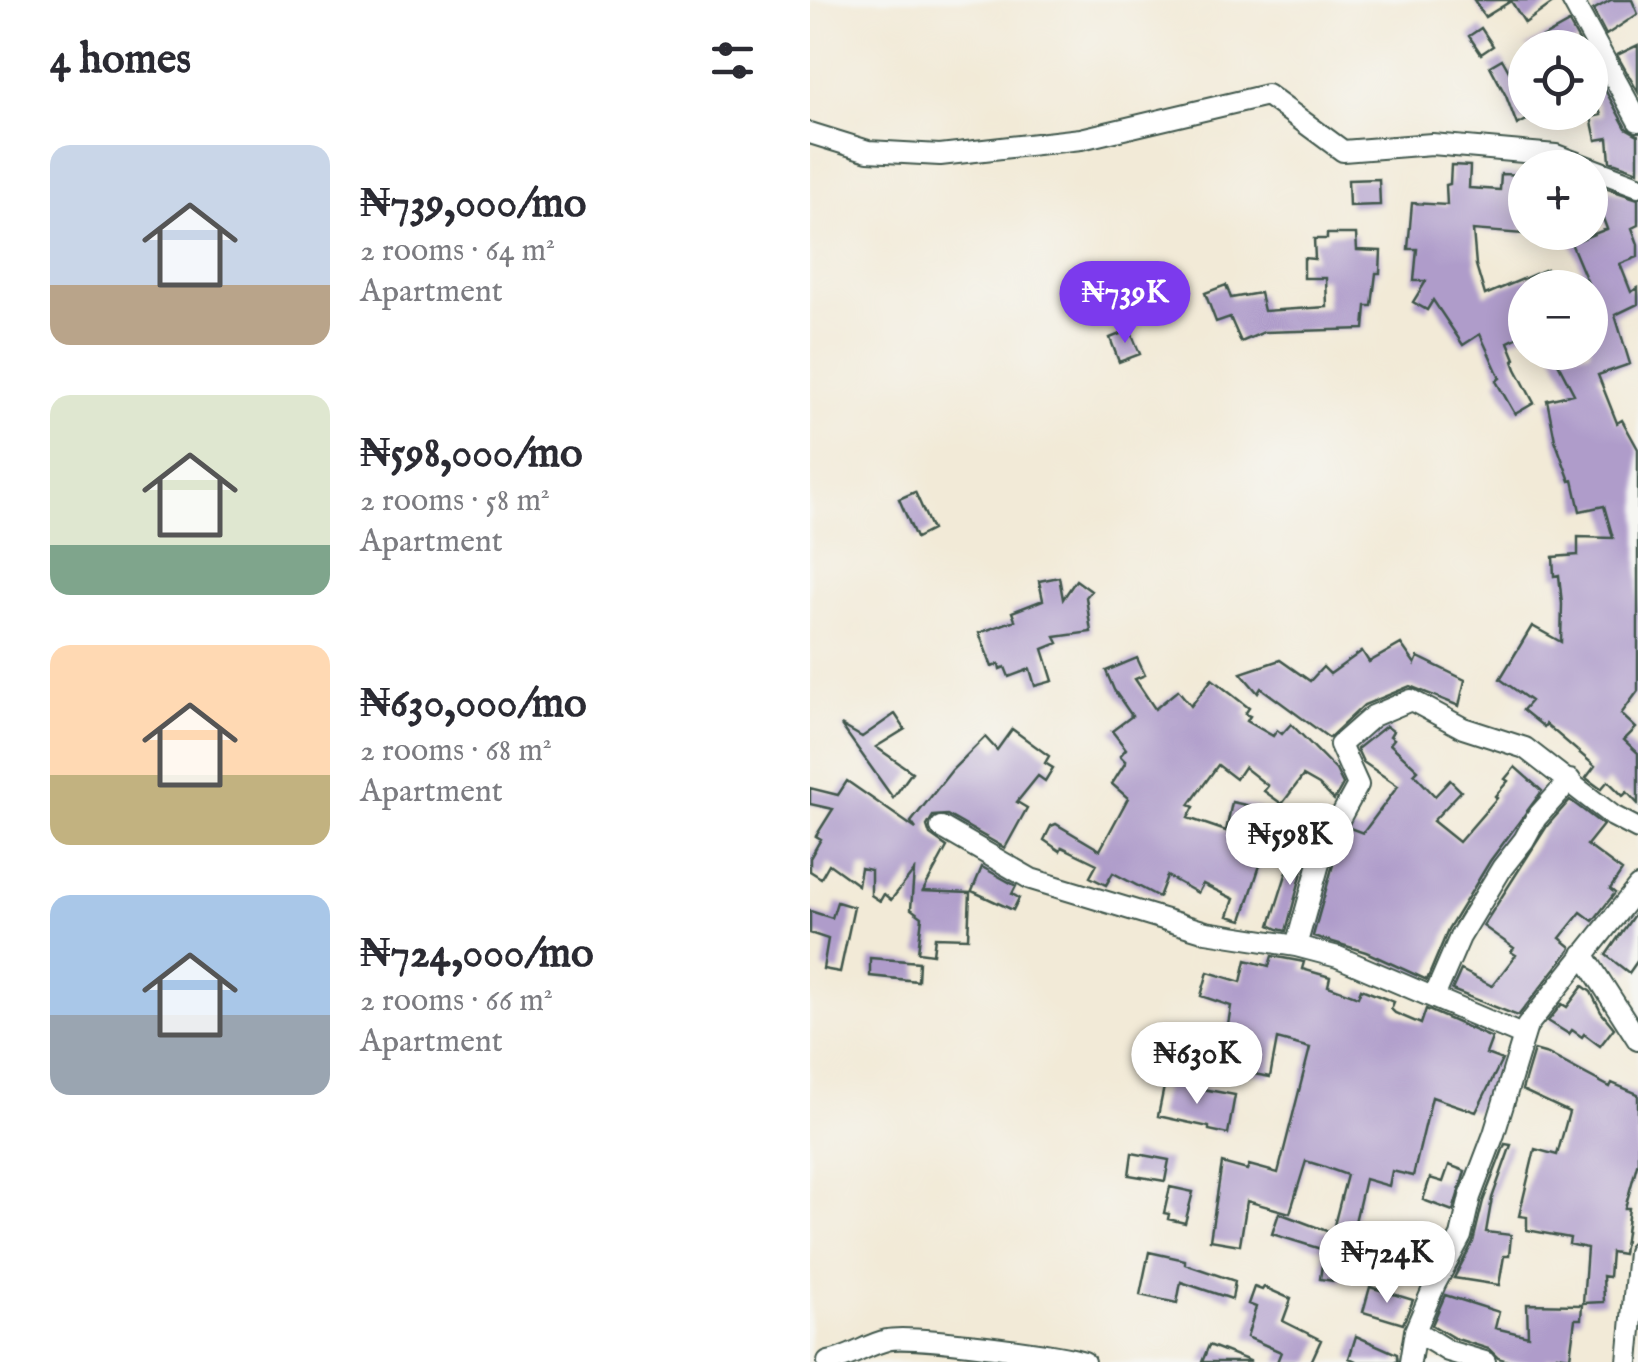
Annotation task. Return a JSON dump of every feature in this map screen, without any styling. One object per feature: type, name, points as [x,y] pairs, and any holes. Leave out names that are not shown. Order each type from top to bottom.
[{"type":"street","points":[[1572,0],[1638,121]]},
{"type":"street","points":[[810,134],[868,151],[940,156],[1081,139],[1267,96],[1344,151],[1432,144],[1556,155],[1638,186]]},
{"type":"street","points":[[1296,946],[1323,850],[1358,785],[1340,745],[1373,716],[1411,700],[1462,728],[1525,748],[1613,816],[1638,829]]},
{"type":"street","points":[[1434,997],[1460,937],[1495,879],[1536,818],[1570,780]]},
{"type":"street","points":[[941,826],[1030,879],[1206,932],[1296,946],[1338,958],[1524,1036]]},
{"type":"street","points":[[1410,1362],[1416,1331],[1461,1236],[1470,1197],[1524,1036],[1535,1014],[1638,888]]},
{"type":"street","points":[[1583,954],[1638,1040]]},
{"type":"street","points":[[1628,1362],[1638,1252]]},
{"type":"street","points":[[1416,1331],[1448,1351],[1485,1362]]},
{"type":"street","points":[[828,1362],[848,1358],[890,1338],[1080,1361]]},
{"type":"building","points":[[1474,0],[1557,0],[1525,23],[1511,1],[1485,17]]},
{"type":"building","points":[[1611,0],[1632,0],[1638,14],[1608,34],[1593,10]]},
{"type":"building","points":[[1481,28],[1493,46],[1481,54],[1469,36]]},
{"type":"building","points":[[1638,45],[1638,92],[1617,55]]},
{"type":"building","points":[[1502,59],[1508,70],[1508,101],[1506,96],[1490,66]]},
{"type":"building","points":[[1608,95],[1626,128],[1638,135],[1638,171],[1610,161],[1608,138],[1596,140],[1594,130],[1608,130]]},
{"type":"building","points":[[1451,165],[1470,166],[1469,188],[1500,190],[1501,174],[1508,174],[1508,233],[1473,230],[1476,265],[1485,295],[1508,285],[1508,370],[1517,370],[1534,403],[1515,414],[1496,381],[1500,378],[1480,334],[1463,345],[1433,300],[1427,310],[1413,302],[1426,281],[1414,281],[1417,249],[1408,249],[1412,203],[1447,205],[1446,185],[1450,184]]},
{"type":"building","points":[[1379,179],[1380,205],[1349,206],[1348,180]]},
{"type":"building","points":[[1608,189],[1638,199],[1638,225],[1632,228],[1638,257],[1620,264],[1631,292],[1638,288],[1638,304],[1615,315],[1630,364],[1598,375],[1617,423],[1622,420],[1638,449],[1638,691],[1621,714],[1636,728],[1624,740],[1638,753],[1638,804],[1608,781],[1601,789],[1586,778],[1595,766],[1546,724],[1544,727],[1523,710],[1531,701],[1500,679],[1532,626],[1561,642],[1562,604],[1553,557],[1578,555],[1578,537],[1613,538],[1604,506],[1580,511],[1573,480],[1570,481],[1555,440],[1547,400],[1574,394],[1561,370],[1608,370],[1608,270],[1582,270],[1574,250],[1608,250]]},
{"type":"building","points":[[1327,234],[1356,234],[1357,250],[1381,251],[1380,273],[1376,273],[1372,306],[1366,306],[1364,329],[1264,332],[1241,342],[1230,317],[1216,322],[1205,293],[1226,285],[1231,298],[1260,293],[1264,311],[1327,307],[1326,278],[1304,278],[1304,258],[1315,259],[1314,239],[1327,239]]},
{"type":"building","points":[[1130,330],[1140,354],[1119,362],[1110,338]]},
{"type":"building","points":[[915,492],[932,530],[916,538],[899,499]]},
{"type":"building","points":[[1059,577],[1063,599],[1076,580],[1091,591],[1086,597],[1091,632],[1055,637],[1058,643],[1043,649],[1053,681],[1035,686],[1030,669],[1009,677],[1005,667],[992,667],[979,633],[1015,620],[1012,612],[1043,600],[1039,581]]},
{"type":"building","points":[[1401,644],[1415,664],[1418,657],[1465,680],[1459,706],[1410,686],[1364,705],[1329,738],[1261,688],[1258,693],[1241,673],[1280,660],[1310,681],[1323,667],[1330,674],[1362,651],[1369,662]]},
{"type":"building","points":[[1137,658],[1145,675],[1135,679],[1155,709],[1178,690],[1191,706],[1212,679],[1249,708],[1245,714],[1250,716],[1247,721],[1273,736],[1277,730],[1282,734],[1291,724],[1336,770],[1343,784],[1334,800],[1303,776],[1282,804],[1264,791],[1268,786],[1244,767],[1236,779],[1218,765],[1189,805],[1194,807],[1188,818],[1226,831],[1232,802],[1260,808],[1255,829],[1270,835],[1242,920],[1228,916],[1234,899],[1203,884],[1198,893],[1167,876],[1159,897],[1113,873],[1106,885],[1090,877],[1097,864],[1062,847],[1060,851],[1044,840],[1056,824],[1100,850],[1128,798],[1112,784],[1126,762],[1120,756],[1126,749],[1112,731],[1132,716],[1106,671]]},
{"type":"building","points":[[895,714],[905,729],[876,747],[912,772],[893,798],[841,725],[862,737]]},
{"type":"building","points":[[1386,726],[1393,731],[1390,744],[1418,770],[1414,774],[1435,796],[1450,780],[1461,791],[1433,821],[1459,842],[1497,798],[1515,767],[1542,791],[1490,861],[1448,930],[1427,980],[1366,952],[1313,936],[1336,854],[1350,828],[1363,833],[1398,786],[1363,762],[1357,749]]},
{"type":"building","points":[[1012,729],[1049,756],[1045,763],[1053,768],[1045,781],[1038,776],[1017,802],[1027,808],[1005,848],[947,815],[933,816],[927,826],[930,835],[947,847],[923,891],[970,893],[968,938],[935,937],[933,954],[918,952],[922,917],[911,909],[914,871],[891,900],[884,894],[880,901],[871,895],[871,870],[861,868],[858,885],[829,864],[821,878],[810,871],[810,858],[821,839],[816,836],[833,809],[810,804],[810,788],[838,795],[847,781],[916,829],[911,822],[952,770],[985,737],[997,750]]},
{"type":"building","points":[[1570,800],[1603,825],[1587,845],[1622,871],[1610,889],[1615,893],[1593,921],[1581,912],[1560,938],[1570,950],[1518,1016],[1452,990],[1461,970],[1492,986],[1516,955],[1511,952],[1514,948],[1483,926],[1547,826]]},
{"type":"building","points":[[1296,843],[1309,846],[1286,931],[1270,925]]},
{"type":"building","points":[[982,867],[1016,886],[1012,894],[1019,898],[1013,910],[972,891]]},
{"type":"building","points":[[837,902],[854,907],[840,972],[823,969],[828,939],[810,933],[810,911],[832,918]]},
{"type":"building","points":[[1638,909],[1638,960],[1629,973],[1606,955]]},
{"type":"building","points":[[1272,956],[1304,962],[1302,969],[1330,977],[1328,986],[1358,997],[1361,989],[1394,1002],[1391,1009],[1395,1013],[1421,1024],[1426,1009],[1492,1038],[1486,1054],[1502,1060],[1476,1112],[1432,1097],[1413,1176],[1392,1171],[1389,1186],[1365,1179],[1341,1282],[1320,1279],[1324,1250],[1272,1234],[1279,1213],[1332,1233],[1347,1175],[1322,1166],[1306,1161],[1290,1213],[1247,1201],[1240,1245],[1210,1240],[1222,1163],[1278,1173],[1310,1048],[1277,1039],[1270,1077],[1243,1072],[1249,1035],[1227,1031],[1231,1006],[1201,996],[1208,972],[1241,982],[1246,960],[1269,966]]},
{"type":"building","points":[[870,958],[919,962],[918,981],[870,976]]},
{"type":"building","points":[[1583,986],[1614,1028],[1600,1046],[1584,1034],[1582,1037],[1572,1030],[1569,1034],[1548,1021],[1562,1004],[1567,1007]]},
{"type":"building","points":[[1534,1050],[1610,1087],[1612,1083],[1638,1094],[1638,1161],[1625,1208],[1629,1208],[1623,1254],[1611,1252],[1609,1277],[1603,1276],[1604,1302],[1583,1303],[1587,1248],[1569,1244],[1570,1238],[1527,1230],[1527,1217],[1519,1216],[1535,1149],[1557,1155],[1569,1112],[1522,1090]]},
{"type":"building","points":[[1165,1082],[1235,1095],[1228,1134],[1158,1116]]},
{"type":"building","points":[[1505,1144],[1511,1145],[1492,1198],[1486,1232],[1511,1235],[1499,1285],[1454,1278],[1473,1242],[1483,1201]]},
{"type":"building","points":[[1132,1153],[1169,1160],[1165,1181],[1129,1175]]},
{"type":"building","points":[[1449,1165],[1465,1171],[1453,1211],[1423,1200],[1430,1178],[1443,1182]]},
{"type":"building","points":[[1170,1187],[1193,1192],[1185,1223],[1168,1219],[1169,1214],[1164,1213]]},
{"type":"building","points":[[1149,1252],[1185,1260],[1185,1264],[1235,1281],[1232,1299],[1181,1282],[1177,1303],[1140,1295]]},
{"type":"building","points":[[1254,1287],[1264,1287],[1291,1299],[1283,1321],[1321,1340],[1311,1362],[1277,1362],[1281,1352],[1247,1337],[1256,1307],[1248,1304]]},
{"type":"building","points":[[1370,1287],[1413,1300],[1403,1324],[1363,1312]]},
{"type":"building","points":[[1445,1295],[1499,1312],[1495,1328],[1528,1336],[1527,1304],[1582,1305],[1581,1319],[1575,1319],[1570,1357],[1557,1355],[1557,1360],[1548,1358],[1547,1362],[1511,1362],[1498,1358],[1489,1349],[1454,1338],[1432,1325]]},
{"type":"building","points":[[1356,1336],[1397,1354],[1397,1362],[1358,1362],[1349,1358]]},
{"type":"building","points":[[1209,1345],[1250,1361],[1250,1362],[1202,1362]]}]
